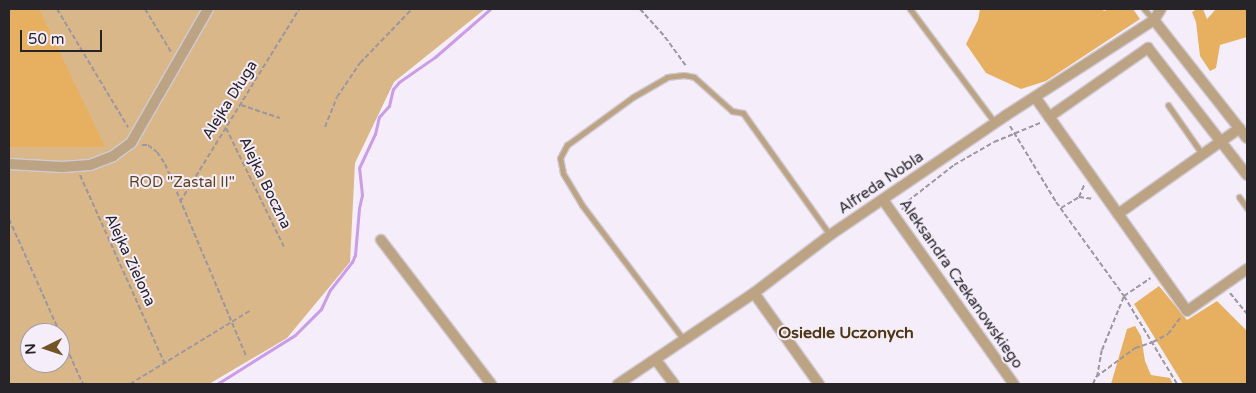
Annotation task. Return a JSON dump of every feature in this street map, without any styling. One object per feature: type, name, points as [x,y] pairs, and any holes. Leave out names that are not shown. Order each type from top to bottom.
[{"type":"street","points":[[9,164],[90,165],[113,156],[132,140],[208,9]]},
{"type":"street","name":"Alfreda Nobla","points":[[618,384],[685,341],[754,293],[830,235],[1005,116],[1154,20],[1161,9]]},
{"type":"street","points":[[1154,20],[1247,138]]},
{"type":"street","points":[[1049,117],[1148,48],[1247,175]]},
{"type":"street","points":[[1035,97],[1187,310],[1247,269]]},
{"type":"street","points":[[1118,214],[1240,128]]},
{"type":"street","name":"Aleksandra Czekanowskiego","points":[[884,200],[1014,384]]},
{"type":"street","points":[[381,240],[491,384]]},
{"type":"street","points":[[754,293],[819,384]]},
{"type":"street","points":[[656,360],[674,384]]},
{"type":"lane","points":[[910,9],[995,124]]},
{"type":"lane","points":[[1144,9],[1154,20]]},
{"type":"lane","points":[[685,341],[582,205],[563,174],[560,158],[567,145],[633,97],[667,76],[684,75],[694,77],[732,111],[743,113],[830,235]]},
{"type":"lane","points":[[1168,105],[1203,155]]},
{"type":"lane","points":[[1239,196],[1247,208]]},
{"type":"path","points":[[57,9],[132,140],[148,145],[157,152],[165,164],[246,356]]},
{"type":"path","points":[[145,9],[177,62]]},
{"type":"path","name":"Alejka Długa","points":[[180,202],[299,9]]},
{"type":"path","points":[[403,9],[408,12]]},
{"type":"path","points":[[325,127],[337,97],[360,63],[412,9]]},
{"type":"path","points":[[640,9],[665,37],[694,77]]},
{"type":"path","points":[[241,105],[280,118]]},
{"type":"path","points":[[1005,116],[1013,133],[1061,208],[1124,296],[1177,384]]},
{"type":"path","points":[[896,218],[908,201],[954,165],[1013,133],[1038,124],[1049,117]]},
{"type":"path","name":"Alejka Boczna","points":[[226,128],[284,247]]},
{"type":"path","name":"Alejka Zielona","points":[[76,166],[165,364]]},
{"type":"path","points":[[1061,208],[1079,197],[1099,200],[1107,198]]},
{"type":"path","points":[[9,219],[56,323]]},
{"type":"path","points":[[1093,384],[1102,350],[1124,296],[1153,276]]},
{"type":"path","points":[[1224,285],[1247,314]]},
{"type":"path","points":[[130,384],[250,310]]},
{"type":"path","points":[[1096,377],[1134,348],[1153,342],[1168,334],[1187,310]]},
{"type":"path","points":[[70,355],[83,384]]},
{"type":"green space","name":"ROD \"Zastal II\"","points":[[9,9],[485,9],[394,82],[355,163],[350,262],[287,338],[209,384],[9,384]]},
{"type":"shaded area","points":[[9,9],[39,9],[105,147],[9,147]]},
{"type":"shaded area","points":[[980,9],[1102,9],[1104,11],[1109,9],[1133,9],[1140,19],[1046,81],[1021,89],[986,73],[966,44],[978,20]]},
{"type":"shaded area","points":[[1197,9],[1203,9],[1207,19],[1216,9],[1247,9],[1247,37],[1220,45],[1216,68],[1210,71],[1200,56],[1196,22],[1192,12]]},
{"type":"shaded area","points":[[1159,286],[1187,320],[1217,301],[1247,331],[1247,384],[1183,384],[1134,304]]},
{"type":"shaded area","points":[[1135,326],[1141,336],[1145,361],[1151,375],[1170,378],[1173,384],[1111,384],[1127,329]]},
{"type":"waterway","points":[[217,384],[295,335],[321,309],[330,290],[352,262],[355,255],[362,195],[359,168],[375,134],[379,117],[389,106],[393,89],[399,82],[435,57],[490,9]]},
{"type":"district","name":"Osiedle Uczonych","points":[[846,333]]}]
